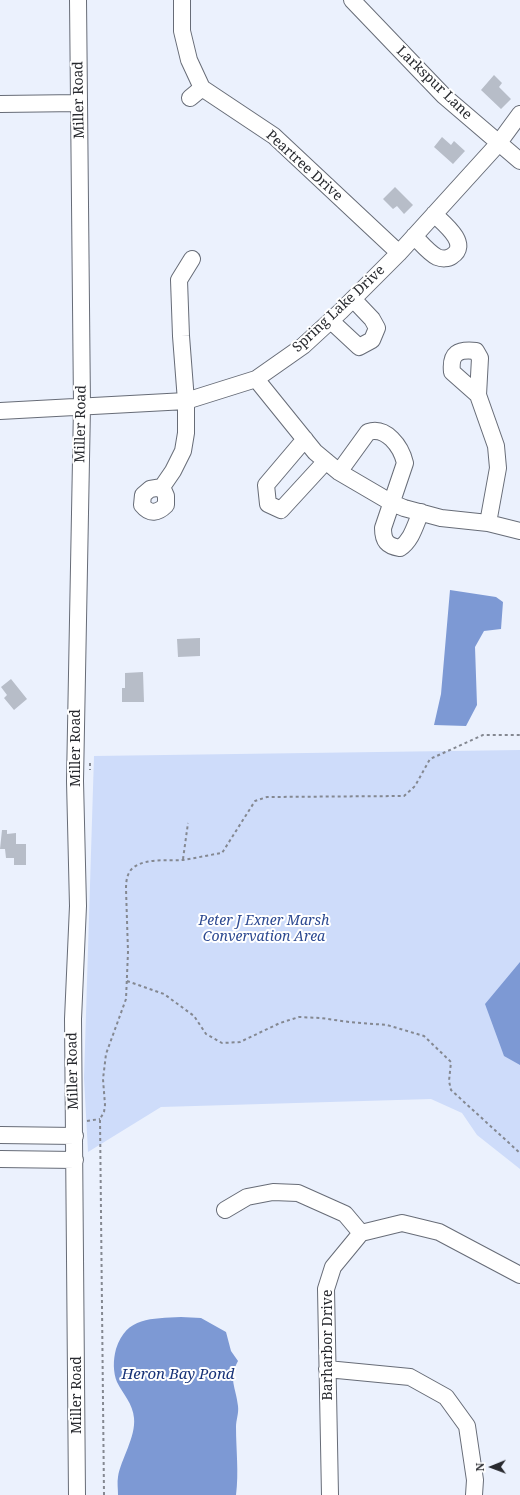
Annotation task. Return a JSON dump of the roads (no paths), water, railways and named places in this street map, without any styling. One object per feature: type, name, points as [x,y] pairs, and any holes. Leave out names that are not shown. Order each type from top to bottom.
[{"type":"street","name":"Miller Road","points":[[77,1495],[73,1019],[78,906],[75,781],[82,406],[78,0]]},
{"type":"street","name":"Peartree Drive","points":[[182,0],[182,31],[196,93],[274,136],[399,253]]},
{"type":"street","name":"Larkspur Lane","points":[[352,0],[444,96],[498,144],[520,161]]},
{"type":"street","points":[[0,104],[79,103]]},
{"type":"street","name":"Spring Lake Drive","points":[[0,411],[186,401],[256,379],[304,346],[399,253],[498,144],[520,114]]},
{"type":"street","points":[[414,236],[435,256],[442,259],[454,255],[457,250],[458,241],[454,233],[434,214]]},
{"type":"street","points":[[162,487],[173,471],[183,451],[186,433],[186,401],[181,336],[179,280],[192,259]]},
{"type":"street","points":[[331,321],[360,347],[372,340],[377,328],[372,318],[353,299]]},
{"type":"street","points":[[256,379],[315,452],[339,472],[392,503],[404,508],[441,518],[488,523],[520,531]]},
{"type":"street","points":[[478,396],[496,446],[498,468],[488,523]]},
{"type":"street","points":[[339,472],[368,432],[375,430],[387,433],[403,456],[405,463],[383,528],[383,536],[386,543],[390,546],[400,548],[406,544],[420,512]]},
{"type":"street","points":[[305,440],[266,485],[268,504],[281,510],[326,461]]},
{"type":"street","points":[[0,1136],[74,1136]]},
{"type":"street","points":[[0,1159],[75,1160]]},
{"type":"street","points":[[225,1210],[247,1197],[273,1192],[298,1193],[345,1214],[361,1233],[402,1223],[439,1232],[520,1275]]},
{"type":"street","name":"Barharbor Drive","points":[[330,1495],[326,1289],[333,1267],[361,1233]]},
{"type":"street","points":[[328,1369],[410,1378],[446,1397],[467,1426],[475,1480],[474,1495]]},
{"type":"water","points":[[450,590],[496,597],[503,602],[501,629],[484,631],[475,647],[477,705],[466,726],[434,725],[441,694]]},
{"type":"water","points":[[520,962],[520,1065],[504,1056],[485,1004]]},
{"type":"water","name":"Heron Bay Pond","points":[[181,1317],[201,1318],[226,1332],[231,1351],[238,1361],[233,1378],[238,1409],[236,1427],[236,1495],[118,1495],[118,1477],[133,1433],[134,1418],[130,1404],[117,1382],[114,1366],[116,1349],[127,1330],[141,1321]]},
{"type":"park label","name":"Peter J Exner Marsh Convervation Area","points":[[264,930]]}]
